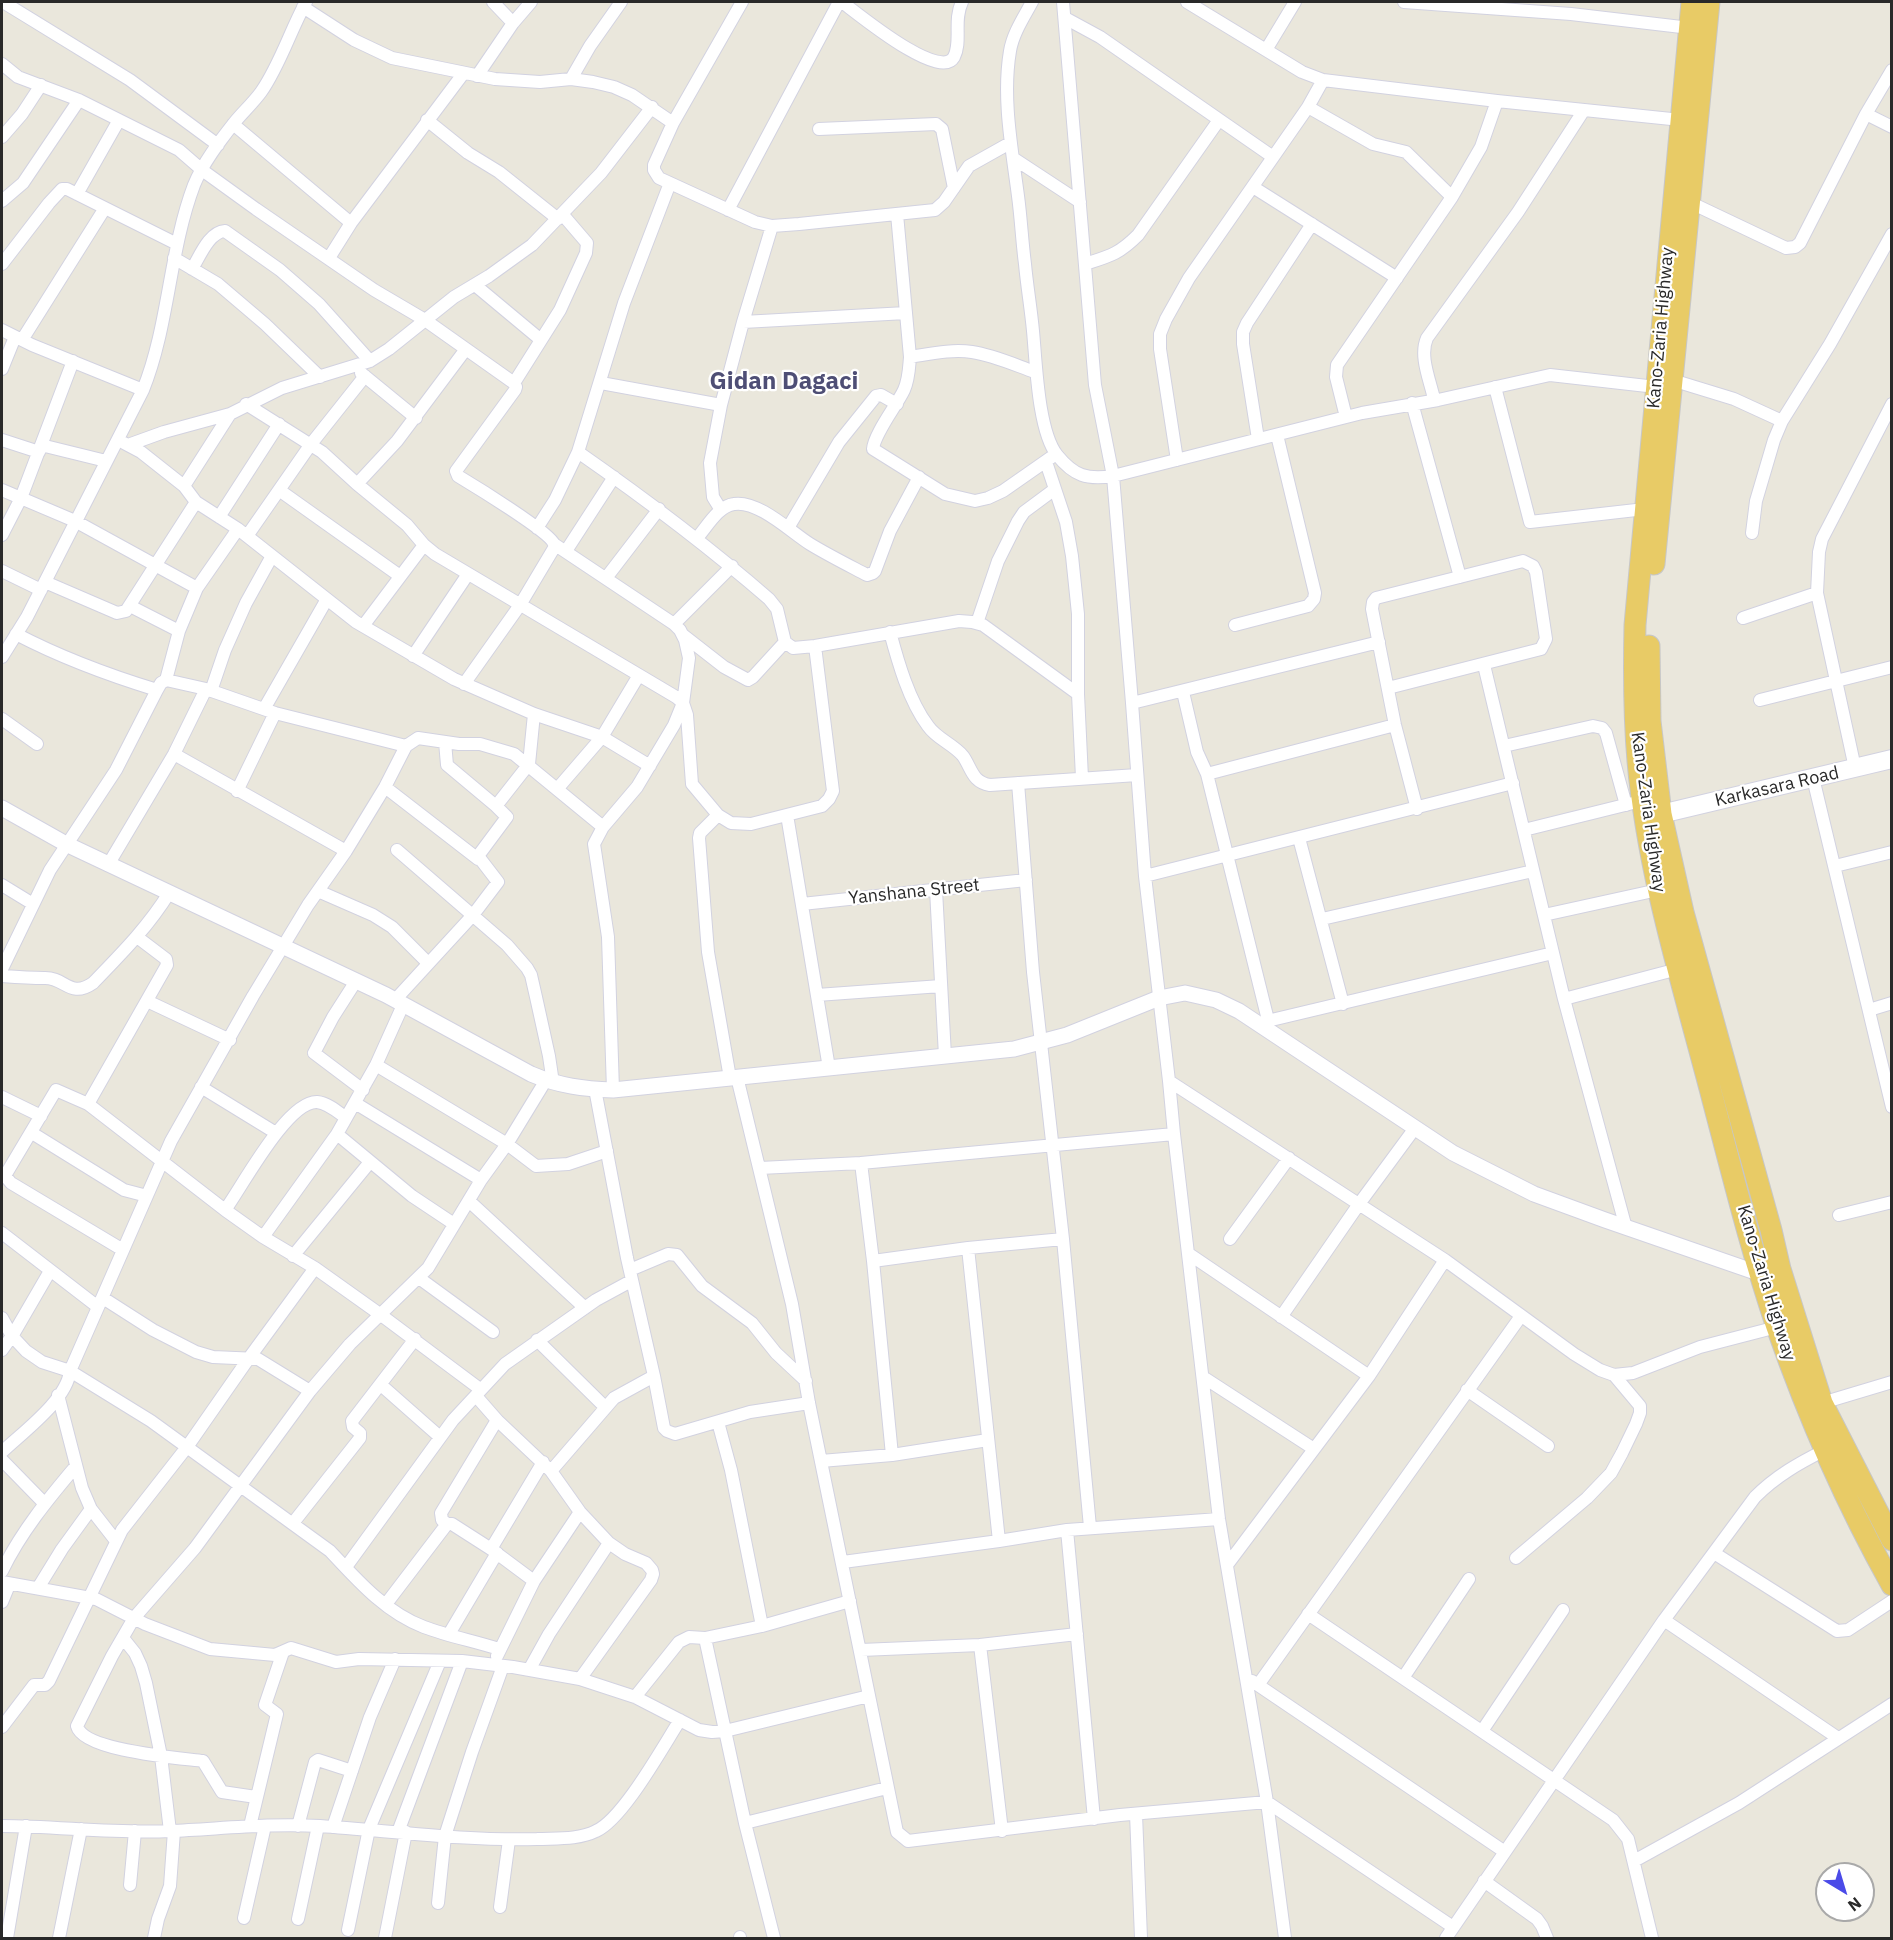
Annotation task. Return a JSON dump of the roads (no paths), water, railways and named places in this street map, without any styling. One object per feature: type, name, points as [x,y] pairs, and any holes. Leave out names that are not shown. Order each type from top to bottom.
[{"type":"highway","name":"Kano-Zaria Highway","points":[[1692,2],[1681,120],[1648,649],[1650,721],[1661,814],[1683,912],[1771,1230],[1770,1271],[1777,1327],[1825,1450],[1892,1585]]},
{"type":"highway","name":"Kano-Zaria Highway","points":[[1709,2],[1689,202],[1645,509],[1635,625],[1635,803],[1678,969],[1770,1271],[1822,1403],[1892,1540]]},
{"type":"main road","name":"Karkasara Road","points":[[1661,814],[1892,759]]},
{"type":"street","points":[[3,2],[130,80],[218,145]]},
{"type":"street","points":[[493,2],[513,23]]},
{"type":"street","points":[[477,76],[513,23],[531,2]]},
{"type":"street","points":[[572,79],[590,46],[621,2]]},
{"type":"street","points":[[742,2],[673,123],[654,165],[659,178],[755,222],[772,225],[897,214],[935,210],[940,207],[969,166],[1010,143]]},
{"type":"street","points":[[728,210],[841,2],[905,48],[939,63],[951,61],[956,51],[959,3]]},
{"type":"street","points":[[1032,2],[1010,49],[1008,102],[1010,143],[1034,332],[1035,372],[1048,436],[1055,489],[1066,522],[1072,556],[1078,614],[1078,694],[1082,778]]},
{"type":"street","points":[[1064,2],[1095,385],[1113,476],[1144,876],[1219,1519],[1267,1802],[1286,1938]]},
{"type":"street","points":[[1190,2],[1302,72],[1323,80],[1681,120]]},
{"type":"street","points":[[1266,50],[1294,2]]},
{"type":"street","points":[[1404,2],[1571,14],[1690,28]]},
{"type":"street","points":[[2,657],[43,586],[106,461],[122,442],[153,360],[177,244],[195,183],[233,124],[261,92],[304,4],[354,40],[392,58],[477,76],[540,82],[572,79],[615,87],[652,107],[673,123]]},
{"type":"street","points":[[1065,18],[1100,37],[1273,157]]},
{"type":"street","points":[[2,64],[18,77],[79,100],[179,150],[202,170],[374,290],[425,320],[514,383],[515,390],[456,471],[458,476],[537,528],[554,544],[674,624],[683,635],[724,667],[748,680],[784,642]]},
{"type":"street","points":[[1689,202],[1786,248],[1795,247],[1800,243],[1866,114],[1892,70]]},
{"type":"street","points":[[329,258],[351,223],[463,74]]},
{"type":"street","points":[[1177,460],[1160,349],[1160,334],[1189,278],[1308,107],[1323,80]]},
{"type":"street","points":[[2,137],[22,114],[40,85]]},
{"type":"street","points":[[2,201],[24,183],[79,100]]},
{"type":"street","points":[[1346,417],[1336,377],[1337,365],[1452,197],[1481,147],[1497,101]]},
{"type":"street","points":[[122,442],[230,414],[282,388],[354,368],[389,350],[454,297],[532,245],[617,154],[652,107]]},
{"type":"street","points":[[1308,107],[1373,144],[1406,152],[1452,197]]},
{"type":"street","points":[[1434,399],[1424,358],[1424,345],[1427,338],[1518,212],[1584,110]]},
{"type":"street","points":[[1866,114],[1892,127]]},
{"type":"street","points":[[76,194],[119,120]]},
{"type":"street","points":[[427,120],[468,153],[500,172],[560,217],[585,240],[588,248],[560,310],[514,383]]},
{"type":"street","points":[[1085,264],[1117,253],[1138,235],[1219,120]]},
{"type":"street","points":[[233,124],[351,223]]},
{"type":"street","points":[[819,129],[936,124],[942,129],[954,188]]},
{"type":"street","points":[[1013,158],[1080,202]]},
{"type":"street","points":[[537,528],[555,500],[578,452],[624,303],[670,183]]},
{"type":"street","points":[[1253,187],[1397,278]]},
{"type":"street","points":[[2,264],[58,191],[67,189],[177,244]]},
{"type":"street","points":[[2,369],[19,339],[105,208]]},
{"type":"street","points":[[897,214],[910,357],[909,376],[906,387],[876,439],[873,449],[945,494],[975,501],[1003,491],[1051,458]]},
{"type":"street","points":[[1258,439],[1243,332],[1312,224]]},
{"type":"street","points":[[721,510],[713,497],[710,463],[721,405],[772,225]]},
{"type":"street","points":[[192,269],[212,236],[219,231],[225,231],[280,270],[319,304],[370,361]]},
{"type":"street","points":[[1752,533],[1756,501],[1782,421],[1888,251],[1892,234]]},
{"type":"street","points":[[174,258],[218,284],[257,317],[320,377]]},
{"type":"street","points":[[475,285],[541,340]]},
{"type":"street","points":[[743,322],[906,313]]},
{"type":"street","points":[[2,330],[143,390]]},
{"type":"street","points":[[357,484],[416,418],[466,349]]},
{"type":"street","points":[[910,357],[969,352],[986,355],[1035,372]]},
{"type":"street","points":[[2,535],[21,498],[73,361]]},
{"type":"street","points":[[354,368],[416,418]]},
{"type":"street","points":[[1051,458],[1083,476],[1094,479],[1113,476],[1346,417],[1550,375],[1664,383],[1734,399],[1782,421]]},
{"type":"street","points":[[3,962],[50,870],[116,770],[157,690],[166,680],[179,631],[197,588],[279,490],[311,444],[365,376]]},
{"type":"street","points":[[601,383],[721,405]]},
{"type":"street","points":[[1494,387],[1530,522],[1645,509]]},
{"type":"street","points":[[788,528],[839,442],[876,396],[881,395],[897,404]]},
{"type":"street","points":[[1412,403],[1460,577]]},
{"type":"street","points":[[246,404],[311,444],[407,525],[424,545],[468,574],[676,697],[683,704],[687,714],[692,784],[718,815],[730,823],[751,824],[822,806],[829,799],[832,791],[815,646]]},
{"type":"street","points":[[1855,768],[1817,593],[1819,552],[1822,539],[1892,404]]},
{"type":"street","points":[[184,486],[230,414]]},
{"type":"street","points":[[219,517],[279,424]]},
{"type":"street","points":[[1235,625],[1308,606],[1314,599],[1315,593],[1277,435]]},
{"type":"street","points":[[2,440],[106,461]]},
{"type":"street","points":[[122,442],[141,452],[184,486],[196,502],[242,532],[363,626],[464,684],[534,714],[602,737],[650,766]]},
{"type":"street","points":[[578,452],[659,508],[732,566],[775,605],[784,642],[794,648],[959,621],[976,623],[983,625],[1078,694]]},
{"type":"street","points":[[566,551],[614,477]]},
{"type":"street","points":[[697,538],[721,510],[735,503],[746,504],[762,511],[810,544],[867,575],[871,575],[875,571],[890,531],[919,477]]},
{"type":"street","points":[[976,623],[998,561],[1018,521],[1024,512],[1055,489]]},
{"type":"street","points":[[2,490],[75,521],[197,588]]},
{"type":"street","points":[[279,490],[400,576]]},
{"type":"street","points":[[2,571],[117,613],[126,611],[196,502]]},
{"type":"street","points":[[606,578],[659,508]]},
{"type":"street","points":[[464,684],[520,605],[554,549],[554,544]]},
{"type":"street","points":[[363,626],[424,545]]},
{"type":"street","points":[[108,865],[174,754],[208,690],[246,603],[272,556]]},
{"type":"street","points":[[1388,688],[1541,649],[1546,639],[1536,572],[1533,566],[1523,561],[1376,598],[1373,602],[1371,609],[1395,725],[1417,809]]},
{"type":"street","points":[[674,624],[732,566]]},
{"type":"street","points":[[413,656],[468,574]]},
{"type":"street","points":[[1743,618],[1817,593]]},
{"type":"street","points":[[237,790],[270,711],[327,599]]},
{"type":"street","points":[[130,606],[179,631]]},
{"type":"street","points":[[890,632],[898,662],[929,728],[954,747],[981,783],[990,785],[1137,775]]},
{"type":"street","points":[[16,634],[56,655],[103,674],[157,690]]},
{"type":"street","points":[[613,1090],[608,937],[594,844],[603,826],[637,788],[674,725],[683,704],[689,658],[683,635]]},
{"type":"street","points":[[1132,703],[1378,642]]},
{"type":"street","points":[[1484,665],[1564,999],[1626,1228]]},
{"type":"street","points":[[1760,700],[1892,667]]},
{"type":"street","points":[[558,788],[602,737],[639,675]]},
{"type":"street","points":[[166,680],[208,690],[270,711],[406,746]]},
{"type":"street","points":[[1183,692],[1197,752],[1207,774],[1227,856],[1263,1022]]},
{"type":"street","points":[[496,806],[529,764],[534,714]]},
{"type":"street","points":[[2,719],[37,744]]},
{"type":"street","points":[[1207,774],[1395,725]]},
{"type":"street","points":[[1504,746],[1593,726],[1602,728],[1635,803],[1524,830]]},
{"type":"street","points":[[2,1452],[49,1407],[69,1381],[70,1371],[161,1162],[201,1088],[284,946],[385,788],[406,746],[418,738],[501,748],[529,764],[603,826]]},
{"type":"street","points":[[445,742],[447,765],[507,817],[481,850],[478,859]]},
{"type":"street","points":[[174,754],[346,850]]},
{"type":"street","points":[[1813,778],[1892,1107]]},
{"type":"street","points":[[1018,783],[1041,1043],[1063,1239],[1090,1527]]},
{"type":"street","points":[[1144,876],[1513,783]]},
{"type":"street","points":[[262,1237],[337,1134],[363,1090],[376,1065],[399,1002],[498,882],[478,859],[385,788]]},
{"type":"street","points":[[2,808],[108,865],[399,1002],[549,1082],[580,1089],[613,1090],[1014,1049],[1041,1043],[1159,999],[1185,993],[1215,1000],[1263,1022],[1453,1153],[1534,1194],[1626,1228],[1770,1271]]},
{"type":"street","points":[[718,815],[700,832],[699,838],[708,952],[734,1078],[760,1168],[792,1304],[809,1403],[861,1650],[887,1788],[897,1832],[908,1841],[1136,1814],[1267,1802],[1450,1933],[1665,1620],[1755,1497],[1770,1481],[1825,1450]]},
{"type":"street","points":[[787,815],[829,1068]]},
{"type":"street","points":[[1299,838],[1343,1004]]},
{"type":"street","points":[[256,1797],[222,1792],[203,1761],[114,1749],[83,1736],[77,1726],[134,1618],[195,1548],[310,1391],[350,1344],[428,1268],[481,1180],[549,1082],[549,1056],[531,975],[527,968],[507,945],[397,850]]},
{"type":"street","points":[[1835,866],[1892,852]]},
{"type":"street","points":[[1322,920],[1533,871]]},
{"type":"street","name":"Yanshana Street","points":[[802,904],[1026,880]]},
{"type":"street","points":[[2,885],[33,904]]},
{"type":"street","points":[[936,890],[945,1056]]},
{"type":"street","points":[[1544,915],[1658,890]]},
{"type":"street","points":[[318,891],[373,915],[392,927],[429,963]]},
{"type":"street","points":[[2,976],[38,979],[45,977],[77,990],[85,988],[93,983],[137,938],[157,914],[169,893]]},
{"type":"street","points":[[88,1104],[167,962],[137,938]]},
{"type":"street","points":[[1263,1022],[1553,953]]},
{"type":"street","points":[[1564,999],[1678,969]]},
{"type":"street","points":[[356,981],[314,1053],[363,1090]]},
{"type":"street","points":[[817,995],[941,986]]},
{"type":"street","points":[[147,1001],[230,1040]]},
{"type":"street","points":[[1869,1010],[1892,1003]]},
{"type":"street","points":[[376,1065],[507,1144],[536,1166],[568,1164],[607,1151]]},
{"type":"street","points":[[1169,1081],[1445,1260],[1574,1354],[1600,1370],[1614,1375],[1633,1372],[1700,1347],[1777,1327]]},
{"type":"street","points":[[201,1088],[276,1133]]},
{"type":"street","points":[[595,1089],[631,1275],[664,1428],[675,1434],[761,1410],[809,1403]]},
{"type":"street","points":[[123,1250],[8,1180],[6,1174],[56,1090],[88,1104],[262,1237],[315,1268],[415,1339],[478,1393],[497,1420],[547,1467],[580,1512],[609,1543],[625,1554],[646,1563],[653,1574],[580,1679]]},
{"type":"street","points":[[2,1097],[41,1116]]},
{"type":"street","points":[[225,1210],[276,1133],[296,1111],[316,1102],[326,1104],[346,1118]]},
{"type":"street","points":[[355,1103],[481,1180]]},
{"type":"street","points":[[1281,1317],[1415,1128]]},
{"type":"street","points":[[32,1133],[124,1190],[147,1196]]},
{"type":"street","points":[[337,1134],[412,1196],[454,1224]]},
{"type":"street","points":[[760,1168],[861,1163],[1174,1134]]},
{"type":"street","points":[[1230,1239],[1289,1158]]},
{"type":"street","points":[[293,1256],[370,1162]]},
{"type":"street","points":[[861,1163],[892,1455]]},
{"type":"street","points":[[469,1200],[585,1308]]},
{"type":"street","points":[[1839,1215],[1892,1202]]},
{"type":"street","points":[[2,1233],[50,1271],[153,1330],[196,1352],[213,1357],[258,1359],[310,1391]]},
{"type":"street","points":[[873,1261],[968,1248],[1063,1239]]},
{"type":"street","points":[[968,1248],[999,1541]]},
{"type":"street","points":[[346,1567],[440,1437],[505,1364],[631,1275],[668,1254],[677,1255],[702,1286],[752,1323],[776,1353],[806,1381]]},
{"type":"street","points":[[1189,1254],[1369,1376]]},
{"type":"street","points":[[1227,1565],[1369,1376],[1445,1260]]},
{"type":"street","points":[[2,1727],[34,1685],[45,1685],[48,1681],[122,1530],[187,1447],[315,1268]]},
{"type":"street","points":[[2,1350],[6,1327],[50,1271]]},
{"type":"street","points":[[419,1278],[493,1332]]},
{"type":"street","points":[[1258,1685],[1521,1316]]},
{"type":"street","points":[[6,1327],[26,1351],[42,1362],[70,1371],[151,1421],[239,1487],[293,1523],[330,1551],[396,1612],[423,1626],[499,1649]]},
{"type":"street","points":[[293,1523],[360,1437],[352,1421],[415,1339]]},
{"type":"street","points":[[537,1340],[604,1407]]},
{"type":"street","points":[[1516,1558],[1587,1498],[1611,1473],[1617,1463],[1636,1424],[1640,1406],[1614,1375]]},
{"type":"street","points":[[449,1634],[494,1551],[547,1467],[604,1407],[625,1390],[654,1376]]},
{"type":"street","points":[[1203,1377],[1314,1449]]},
{"type":"street","points":[[1822,1403],[1892,1382]]},
{"type":"street","points":[[381,1385],[440,1437]]},
{"type":"street","points":[[1467,1390],[1548,1446]]},
{"type":"street","points":[[58,1395],[76,1466],[91,1509],[116,1541]]},
{"type":"street","points":[[497,1420],[441,1513],[442,1520],[494,1551],[534,1581]]},
{"type":"street","points":[[718,1422],[731,1470],[762,1626]]},
{"type":"street","points":[[821,1461],[892,1455],[988,1440]]},
{"type":"street","points":[[2,1460],[45,1504]]},
{"type":"street","points":[[2,1571],[14,1546],[76,1466]]},
{"type":"street","points":[[38,1588],[91,1509]]},
{"type":"street","points":[[438,1903],[445,1836],[499,1666],[499,1649],[534,1581],[580,1512]]},
{"type":"street","points":[[843,1562],[1090,1527],[1219,1519]]},
{"type":"street","points":[[386,1604],[447,1524]]},
{"type":"street","points":[[1067,1530],[1094,1819]]},
{"type":"street","points":[[529,1670],[549,1634],[609,1543]]},
{"type":"street","points":[[1714,1553],[1837,1631],[1848,1630],[1892,1601]]},
{"type":"street","points":[[1403,1678],[1469,1579]]},
{"type":"street","points":[[2,1602],[5,1583],[89,1597],[210,1649],[275,1654],[291,1648],[336,1662],[359,1659],[462,1661],[580,1679],[635,1697],[699,1730],[712,1732],[725,1731],[869,1695]]},
{"type":"street","points":[[635,1697],[679,1642],[689,1637],[705,1638],[762,1626],[850,1601]]},
{"type":"street","points":[[1482,1731],[1563,1610]]},
{"type":"street","points":[[1308,1614],[1613,1820],[1628,1839],[1652,1938]]},
{"type":"street","points":[[1665,1620],[1838,1738]]},
{"type":"street","points":[[861,1650],[980,1645],[1077,1634]]},
{"type":"street","points":[[123,1638],[135,1653],[141,1666],[160,1756],[172,1831],[170,1886],[154,1938]]},
{"type":"street","points":[[705,1638],[745,1823],[774,1938]]},
{"type":"street","points":[[980,1645],[1002,1831]]},
{"type":"street","points":[[250,1826],[256,1797],[267,1764],[277,1714],[265,1705],[283,1652]]},
{"type":"street","points":[[333,1827],[370,1717],[395,1659]]},
{"type":"street","points":[[348,1930],[369,1829],[440,1660]]},
{"type":"street","points":[[385,1938],[402,1832],[462,1661]]},
{"type":"street","points":[[1246,1677],[1504,1852]]},
{"type":"street","points":[[1634,1861],[1738,1803],[1892,1704]]},
{"type":"street","points":[[2,1826],[172,1831],[250,1826],[318,1826],[509,1840],[572,1838],[596,1832],[620,1813],[680,1720]]},
{"type":"street","points":[[298,1826],[315,1762],[318,1760],[352,1771]]},
{"type":"street","points":[[745,1823],[887,1788]]},
{"type":"street","points":[[1136,1814],[1141,1938]]},
{"type":"street","points":[[8,1938],[26,1826]]},
{"type":"street","points":[[244,1918],[265,1826]]},
{"type":"street","points":[[298,1919],[318,1826]]},
{"type":"street","points":[[59,1938],[81,1829]]},
{"type":"street","points":[[130,1884],[135,1831]]},
{"type":"street","points":[[500,1907],[509,1840]]},
{"type":"street","points":[[1484,1881],[1537,1919],[1546,1938]]},
{"type":"district","name":"Gidan Dagaci","points":[[784,382]]}]
